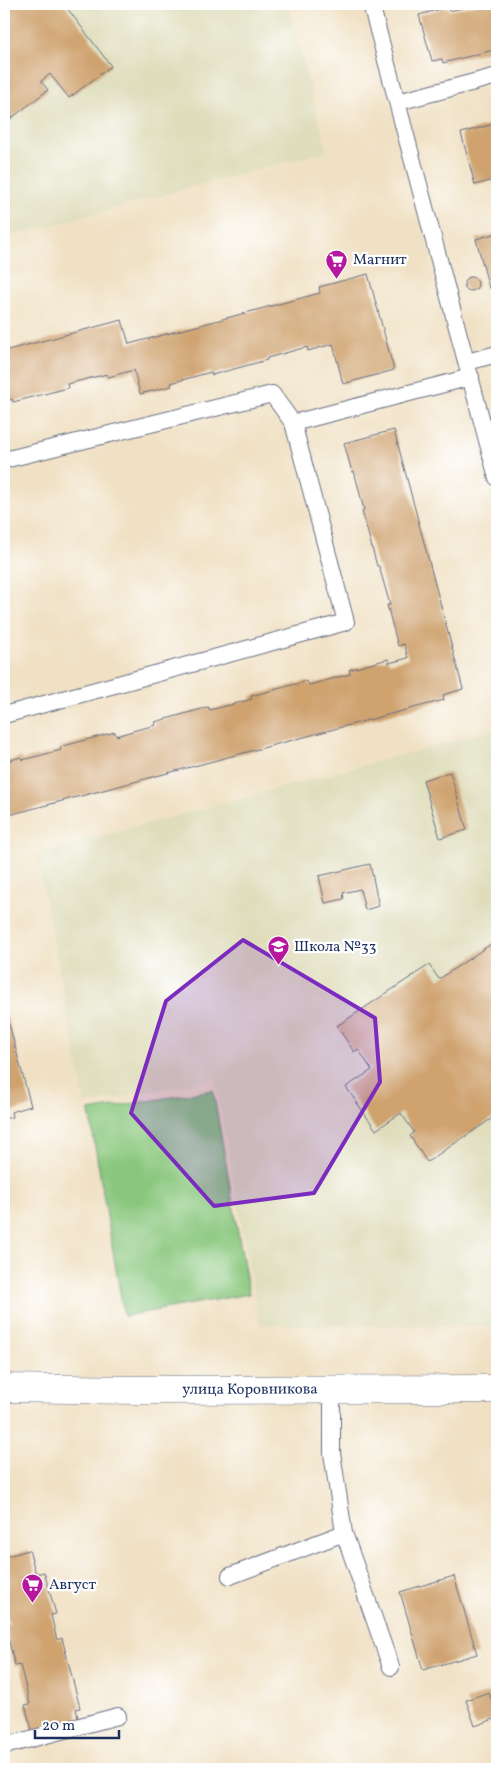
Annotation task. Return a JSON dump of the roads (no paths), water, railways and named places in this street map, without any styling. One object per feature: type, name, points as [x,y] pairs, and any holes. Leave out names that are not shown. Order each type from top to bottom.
[{"type":"street","name":"улица Коровникова","points":[[4,1388],[497,1389]]},
{"type":"lane","points":[[371,4],[497,478]]},
{"type":"lane","points":[[398,102],[497,76]]},
{"type":"lane","points":[[293,423],[469,369],[497,354]]},
{"type":"lane","points":[[4,460],[272,394],[293,423],[346,622],[4,715]]},
{"type":"lane","points":[[332,1390],[332,1453],[344,1533],[391,1667]]},
{"type":"lane","points":[[230,1576],[344,1533]]},
{"type":"lane","points":[[4,1746],[118,1716]]},
{"type":"place","name":"Магнит","points":[[337,279]]},
{"type":"place","name":"Школа №33","points":[[278,966]]},
{"type":"place","name":"Август","points":[[33,1604]]}]
